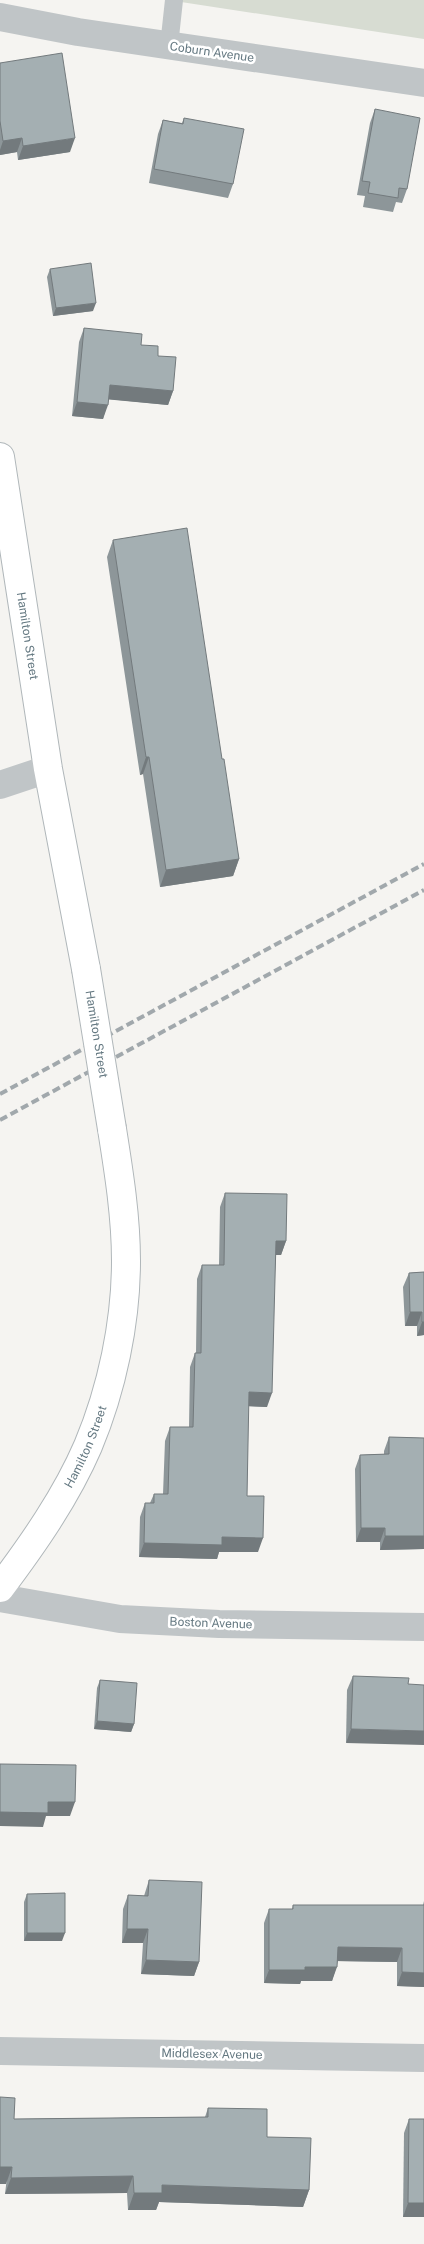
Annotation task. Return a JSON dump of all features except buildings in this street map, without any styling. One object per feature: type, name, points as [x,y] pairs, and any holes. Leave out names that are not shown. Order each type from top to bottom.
[{"type":"main road","name":"Hamilton Street","points":[[0,461],[48,769],[86,969],[112,1129],[124,1218],[126,1262],[120,1320],[111,1374],[101,1411],[88,1447],[46,1522],[0,1588]]},
{"type":"street","name":"Coburn Avenue","points":[[0,16],[78,32],[424,83]]},
{"type":"street","points":[[0,785],[48,769]]},
{"type":"street","name":"Boston Avenue","points":[[0,1598],[130,1619],[219,1624],[424,1627]]},
{"type":"street","name":"Middlesex Avenue","points":[[0,2051],[424,2058]]},
{"type":"lane","points":[[169,46],[174,0]]},
{"type":"shaded area","points":[[168,0],[424,0],[424,39]]},
{"type":"railway","points":[[0,1094],[424,864]]},
{"type":"railway","points":[[0,1120],[424,890]]}]
